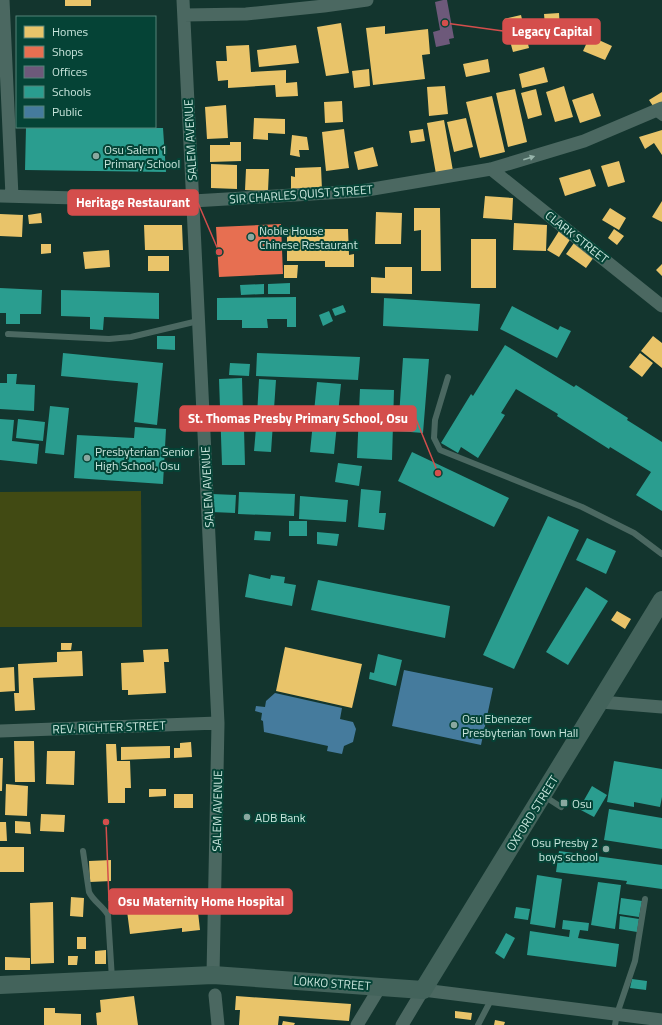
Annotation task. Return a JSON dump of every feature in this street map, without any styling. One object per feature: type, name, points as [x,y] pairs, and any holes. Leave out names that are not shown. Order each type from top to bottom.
[{"type":"main road","name":"OXFORD STREET","points":[[423,990],[601,702],[662,600]]},
{"type":"main road","name":"LOKKO STREET","points":[[0,985],[213,974],[423,990]]},
{"type":"street","points":[[3,0],[2,22],[6,196]]},
{"type":"street","name":"SALEM AVENUE","points":[[183,0],[218,723],[213,974]]},
{"type":"street","points":[[184,15],[246,14],[367,0]]},
{"type":"street","name":"SIR CHARLES QUIST STREET","points":[[6,196],[193,201],[361,191],[491,170],[584,141],[659,113]]},
{"type":"street","name":"CLARK STREET","points":[[491,170],[662,306]]},
{"type":"street","points":[[601,702],[662,707]]},
{"type":"street","name":"REV. RICHTER STREET","points":[[0,731],[218,723]]},
{"type":"street","points":[[357,1025],[380,987]]},
{"type":"street","name":"LOKKO STREET","points":[[423,990],[492,998],[616,1020],[662,1020]]},
{"type":"street","name":"OXFORD STREET","points":[[402,1025],[423,990]]},
{"type":"street","points":[[215,995],[218,1025]]},
{"type":"lane","points":[[8,334],[109,339],[131,337],[199,320]]},
{"type":"lane","points":[[448,377],[435,420],[434,438],[440,450],[582,507],[634,533],[662,554]]},
{"type":"lane","points":[[543,795],[561,807]]},
{"type":"lane","points":[[83,851],[88,892],[108,915],[112,979]]},
{"type":"lane","points":[[616,1020],[635,961],[645,899]]},
{"type":"lane","points":[[478,1025],[492,998]]},
{"type":"green space","points":[[141,491],[142,627],[0,627],[0,492]]},
{"type":"building: Homes","points":[[65,0],[91,0],[91,6],[65,6]]},
{"type":"building: Homes","points":[[559,13],[560,30],[556,30],[556,37],[546,38],[544,14]]},
{"type":"building: Homes","points":[[521,15],[529,48],[513,52],[504,19]]},
{"type":"building: Homes","points":[[341,23],[349,73],[326,76],[317,27]]},
{"type":"building: Homes","points":[[385,26],[385,34],[428,29],[430,54],[422,55],[425,79],[373,85],[366,28]]},
{"type":"building: Homes","points":[[590,36],[612,46],[605,60],[583,51]]},
{"type":"building: Homes","points":[[249,45],[251,72],[286,70],[286,83],[297,82],[298,96],[276,97],[275,85],[228,88],[228,80],[218,81],[216,61],[227,61],[226,46]]},
{"type":"building: Homes","points":[[296,45],[299,63],[259,67],[257,50]]},
{"type":"building: Homes","points":[[488,59],[490,72],[466,77],[463,64]]},
{"type":"building: Homes","points":[[544,67],[548,82],[522,88],[519,74]]},
{"type":"building: Homes","points":[[369,69],[370,86],[354,88],[352,71]]},
{"type":"building: Homes","points":[[445,86],[448,114],[429,116],[427,87]]},
{"type":"building: Homes","points":[[564,86],[573,117],[555,122],[546,92]]},
{"type":"building: Homes","points":[[515,89],[527,142],[508,147],[496,93]]},
{"type":"building: Homes","points":[[536,89],[542,115],[528,119],[521,93]]},
{"type":"building: Homes","points":[[662,92],[662,104],[655,109],[649,100]]},
{"type":"building: Homes","points":[[593,93],[601,116],[580,123],[572,100]]},
{"type":"building: Homes","points":[[492,96],[505,152],[480,158],[466,102]]},
{"type":"building: Homes","points":[[342,101],[343,122],[325,123],[324,102]]},
{"type":"building: Homes","points":[[226,105],[228,138],[207,139],[205,107]]},
{"type":"building: Homes","points":[[254,118],[285,119],[285,134],[268,133],[268,140],[253,139]]},
{"type":"building: Homes","points":[[466,118],[473,147],[454,152],[447,122]]},
{"type":"building: Homes","points":[[444,120],[453,171],[436,174],[427,123]]},
{"type":"building: Homes","points":[[344,129],[349,168],[326,171],[322,132]]},
{"type":"building: Homes","points":[[423,129],[425,141],[411,143],[409,131]]},
{"type":"building: Homes","points":[[662,130],[662,155],[654,143],[645,149],[639,137]]},
{"type":"building: Homes","points":[[292,135],[307,137],[309,150],[299,150],[300,157],[290,155]]},
{"type":"building: Homes","points":[[230,142],[241,142],[241,161],[210,162],[210,145],[230,145]]},
{"type":"building: Homes","points":[[373,147],[378,166],[358,170],[354,152]]},
{"type":"building: Homes","points":[[619,161],[625,182],[608,187],[601,166]]},
{"type":"building: Homes","points":[[211,164],[237,165],[237,189],[211,188]]},
{"type":"building: Homes","points":[[321,167],[322,190],[291,192],[291,176],[295,177],[295,168]]},
{"type":"building: Homes","points":[[246,169],[269,169],[268,191],[245,190]]},
{"type":"building: Homes","points":[[590,169],[596,186],[565,196],[559,178]]},
{"type":"building: Homes","points":[[485,196],[513,198],[512,220],[483,218]]},
{"type":"building: Homes","points":[[662,201],[662,222],[652,217]]},
{"type":"building: Homes","points":[[414,208],[440,208],[441,271],[421,271],[421,230],[414,231]]},
{"type":"building: Homes","points":[[610,208],[626,218],[619,230],[602,220]]},
{"type":"building: Homes","points":[[376,212],[402,213],[401,244],[375,244]]},
{"type":"building: Homes","points":[[41,213],[42,223],[29,224],[28,215]]},
{"type":"building: Homes","points":[[0,214],[23,215],[22,237],[0,236]]},
{"type":"building: Homes","points":[[514,223],[547,225],[546,251],[513,250]]},
{"type":"building: Homes","points":[[144,225],[182,225],[183,250],[145,250]]},
{"type":"building: Homes","points":[[287,229],[348,229],[349,255],[354,254],[354,267],[325,267],[325,261],[287,261]]},
{"type":"building: Homes","points":[[614,229],[624,236],[617,245],[608,238]]},
{"type":"building: Homes","points":[[559,231],[571,238],[559,257],[547,250]]},
{"type":"building: Homes","points":[[471,239],[496,239],[496,288],[471,288]]},
{"type":"building: Homes","points":[[574,243],[594,257],[586,268],[566,254]]},
{"type":"building: Homes","points":[[41,244],[51,244],[51,253],[41,254]]},
{"type":"building: Homes","points":[[109,250],[110,267],[85,269],[83,252]]},
{"type":"building: Homes","points":[[148,256],[169,256],[169,271],[148,271]]},
{"type":"building: Homes","points":[[662,264],[662,276],[656,270]]},
{"type":"building: Homes","points":[[284,265],[298,265],[297,278],[284,278]]},
{"type":"building: Homes","points":[[385,267],[412,267],[412,294],[371,293],[371,277],[385,278]]},
{"type":"building: Homes","points":[[653,336],[662,343],[662,368],[641,351]]},
{"type":"building: Homes","points":[[640,353],[653,363],[642,377],[629,367]]},
{"type":"building: Homes","points":[[617,611],[631,619],[625,629],[611,620]]},
{"type":"building: Homes","points":[[61,643],[72,643],[71,650],[61,650]]},
{"type":"building: Homes","points":[[285,647],[362,664],[352,708],[276,691]]},
{"type":"building: Homes","points":[[168,649],[169,662],[164,662],[166,693],[128,695],[128,690],[122,690],[121,663],[144,662],[143,650]]},
{"type":"building: Homes","points":[[82,651],[83,676],[33,678],[35,710],[15,711],[14,693],[19,693],[18,664],[57,662],[57,652]]},
{"type":"building: Homes","points":[[14,667],[15,691],[0,692],[0,668]]},
{"type":"building: Homes","points":[[14,741],[34,741],[35,782],[15,782]]},
{"type":"building: Homes","points":[[191,742],[192,757],[174,758],[174,748],[180,748],[180,743]]},
{"type":"building: Homes","points":[[106,744],[116,744],[117,761],[130,761],[131,788],[125,788],[125,803],[108,803]]},
{"type":"building: Homes","points":[[170,746],[170,758],[121,760],[121,747]]},
{"type":"building: Homes","points":[[47,751],[75,751],[74,785],[46,784]]},
{"type":"building: Homes","points":[[0,758],[3,758],[2,791],[0,791]]},
{"type":"building: Homes","points":[[6,784],[28,786],[27,816],[5,815]]},
{"type":"building: Homes","points":[[149,789],[166,789],[166,796],[149,797]]},
{"type":"building: Homes","points":[[174,794],[193,794],[193,808],[174,808]]},
{"type":"building: Homes","points":[[41,814],[65,815],[64,832],[40,831]]},
{"type":"building: Homes","points":[[15,821],[30,822],[31,834],[15,833]]},
{"type":"building: Homes","points":[[0,822],[6,822],[7,841],[0,841]]},
{"type":"building: Homes","points":[[0,847],[24,847],[24,872],[0,872]]},
{"type":"building: Homes","points":[[111,860],[111,881],[90,882],[89,861]]},
{"type":"building: Homes","points":[[196,894],[200,930],[182,932],[182,928],[130,934],[127,911],[185,906],[184,895]]},
{"type":"building: Homes","points":[[71,897],[84,898],[83,917],[70,916]]},
{"type":"building: Homes","points":[[53,902],[54,963],[31,964],[30,903]]},
{"type":"building: Homes","points":[[77,937],[86,937],[86,949],[77,949]]},
{"type":"building: Homes","points":[[106,950],[106,964],[95,964],[95,951]]},
{"type":"building: Homes","points":[[68,956],[78,956],[77,965],[68,965]]},
{"type":"building: Homes","points":[[5,957],[30,958],[30,970],[5,970]]},
{"type":"building: Homes","points":[[134,996],[138,1025],[97,1025],[96,1013],[101,1012],[100,1000]]},
{"type":"building: Homes","points":[[236,996],[351,1004],[349,1021],[279,1016],[278,1025],[239,1025],[240,1010],[235,1010]]},
{"type":"building: Homes","points":[[44,1008],[55,1008],[55,1013],[81,1014],[81,1025],[44,1025]]},
{"type":"building: Homes","points":[[455,1011],[472,1013],[471,1020],[455,1018]]},
{"type":"building: Homes","points":[[495,1020],[505,1022],[504,1025],[494,1025]]},
{"type":"building: Homes","points":[[283,1021],[295,1023],[294,1025],[282,1025]]},
{"type":"building: Shops","points":[[281,224],[283,274],[219,277],[216,227]]},
{"type":"building: Offices","points":[[447,0],[454,38],[449,39],[450,44],[436,47],[433,32],[440,30],[435,2]]},
{"type":"building: Schools","name":"Osu Salem 1 Primary School","points":[[26,128],[163,128],[166,172],[25,170]]},
{"type":"building: Schools","points":[[290,283],[290,294],[268,294],[268,284]]},
{"type":"building: Schools","points":[[264,284],[264,294],[241,295],[240,285]]},
{"type":"building: Schools","points":[[0,288],[42,290],[41,314],[20,314],[20,324],[6,324],[6,313],[0,313]]},
{"type":"building: Schools","points":[[61,290],[159,293],[159,319],[104,317],[103,330],[90,329],[90,317],[61,316]]},
{"type":"building: Schools","points":[[296,297],[296,327],[287,327],[287,319],[267,319],[268,328],[242,328],[242,320],[217,320],[217,298]]},
{"type":"building: Schools","points":[[384,298],[480,304],[478,331],[383,326]]},
{"type":"building: Schools","points":[[343,305],[346,312],[335,316],[332,309]]},
{"type":"building: Schools","points":[[512,306],[558,330],[560,326],[571,331],[557,358],[500,329]]},
{"type":"building: Schools","points":[[329,311],[333,321],[323,326],[319,315]]},
{"type":"building: Schools","points":[[157,336],[175,336],[175,350],[157,349]]},
{"type":"building: Schools","points":[[505,345],[574,387],[576,385],[628,418],[627,420],[662,442],[662,511],[636,495],[651,472],[610,447],[609,449],[557,416],[558,414],[516,389],[501,413],[505,415],[478,458],[461,447],[458,453],[441,443],[471,394],[473,396]]},
{"type":"building: Schools","points":[[63,353],[163,363],[157,425],[134,422],[138,383],[61,376]]},
{"type":"building: Schools","points":[[257,353],[360,357],[358,380],[256,376]]},
{"type":"building: Schools","points":[[403,358],[429,359],[423,433],[398,431]]},
{"type":"building: Schools","points":[[230,363],[250,364],[249,376],[229,375]]},
{"type":"building: Schools","points":[[7,374],[17,374],[16,384],[35,385],[34,411],[0,409],[0,383],[7,383]]},
{"type":"building: Schools","points":[[242,378],[243,416],[257,416],[259,379],[276,380],[271,452],[254,451],[256,428],[244,429],[245,465],[222,465],[219,379]]},
{"type":"building: Schools","points":[[317,382],[341,384],[334,454],[310,452]]},
{"type":"building: Schools","points":[[360,389],[394,390],[392,460],[357,458]]},
{"type":"building: Schools","points":[[50,406],[69,408],[64,455],[45,453]]},
{"type":"building: Schools","points":[[0,419],[14,420],[12,441],[39,444],[37,464],[0,460]]},
{"type":"building: Schools","points":[[18,419],[45,422],[43,441],[16,438]]},
{"type":"building: Schools","points":[[135,427],[166,429],[163,484],[74,478],[77,435],[134,438]]},
{"type":"building: Schools","points":[[412,452],[509,498],[494,527],[398,481]]},
{"type":"building: Schools","points":[[338,463],[362,466],[359,486],[335,482]]},
{"type":"building: Schools","points":[[361,489],[381,491],[379,513],[386,513],[384,530],[358,527]]},
{"type":"building: Schools","points":[[239,492],[295,494],[294,516],[238,514]]},
{"type":"building: Schools","points":[[212,494],[236,495],[235,513],[212,512]]},
{"type":"building: Schools","points":[[300,496],[348,500],[346,522],[299,519]]},
{"type":"building: Schools","points":[[548,516],[579,530],[514,669],[483,655]]},
{"type":"building: Schools","points":[[289,521],[307,521],[307,536],[289,536]]},
{"type":"building: Schools","points":[[255,531],[271,532],[270,541],[254,540]]},
{"type":"building: Schools","points":[[317,532],[339,534],[337,546],[317,544]]},
{"type":"building: Schools","points":[[587,538],[616,551],[606,574],[576,560]]},
{"type":"building: Schools","points":[[249,574],[270,579],[271,575],[285,577],[284,583],[296,585],[292,606],[245,597]]},
{"type":"building: Schools","points":[[318,580],[450,606],[445,638],[311,610]]},
{"type":"building: Schools","points":[[586,587],[608,601],[568,665],[546,652]]},
{"type":"building: Schools","points":[[378,654],[402,660],[396,686],[369,679],[370,672],[374,673]]},
{"type":"building: Schools","points":[[614,761],[662,769],[662,797],[660,807],[634,802],[634,807],[607,802]]},
{"type":"building: Schools","points":[[592,786],[607,795],[594,817],[579,809]]},
{"type":"building: Schools","points":[[609,809],[662,818],[662,849],[604,840]]},
{"type":"building: Schools","points":[[559,851],[662,865],[662,889],[626,884],[627,881],[556,872]]},
{"type":"building: Schools","points":[[537,875],[562,879],[555,928],[530,924]]},
{"type":"building: Schools","points":[[598,882],[621,885],[615,929],[591,925]]},
{"type":"building: Schools","points":[[621,898],[642,901],[639,917],[619,914]]},
{"type":"building: Schools","points":[[516,907],[530,909],[528,920],[514,918]]},
{"type":"building: Schools","points":[[620,916],[639,919],[637,932],[619,929]]},
{"type":"building: Schools","points":[[563,920],[589,923],[588,931],[580,930],[578,938],[619,944],[616,967],[527,955],[530,931],[569,937],[570,930],[562,929]]},
{"type":"building: Schools","points":[[506,933],[515,938],[504,959],[495,953]]},
{"type":"building: Schools","points":[[632,979],[647,981],[646,990],[630,988]]},
{"type":"building: Public","points":[[404,670],[493,688],[481,745],[392,726]]},
{"type":"building: Public","points":[[275,693],[342,708],[340,719],[353,722],[356,729],[353,742],[344,746],[342,754],[327,751],[328,746],[264,732],[263,721],[261,720],[262,713],[255,711],[256,706],[265,707],[266,701]]},
{"type":"place","name":"Legacy Capital","points":[[445,23]]},
{"type":"place","name":"Osu Salem 1 Primary School","points":[[96,156]]},
{"type":"place","name":"Noble House Chinese Restaurant","points":[[251,237]]},
{"type":"place","name":"Heritage Restaurant","points":[[219,252]]},
{"type":"place","name":"Presbyterian Senior High School, Osu","points":[[87,458]]},
{"type":"place","name":"St. Thomas Presby Primary School, Osu","points":[[438,473]]},
{"type":"place","name":"Osu Ebenezer Presbyterian Town Hall","points":[[454,725]]},
{"type":"place","name":"Osu","points":[[564,803]]},
{"type":"place","name":"ADB Bank","points":[[247,817]]},
{"type":"place","name":"Osu Maternity Home Hospital","points":[[106,822]]},
{"type":"place","name":"Osu Presby 2 boys school","points":[[606,849]]}]
